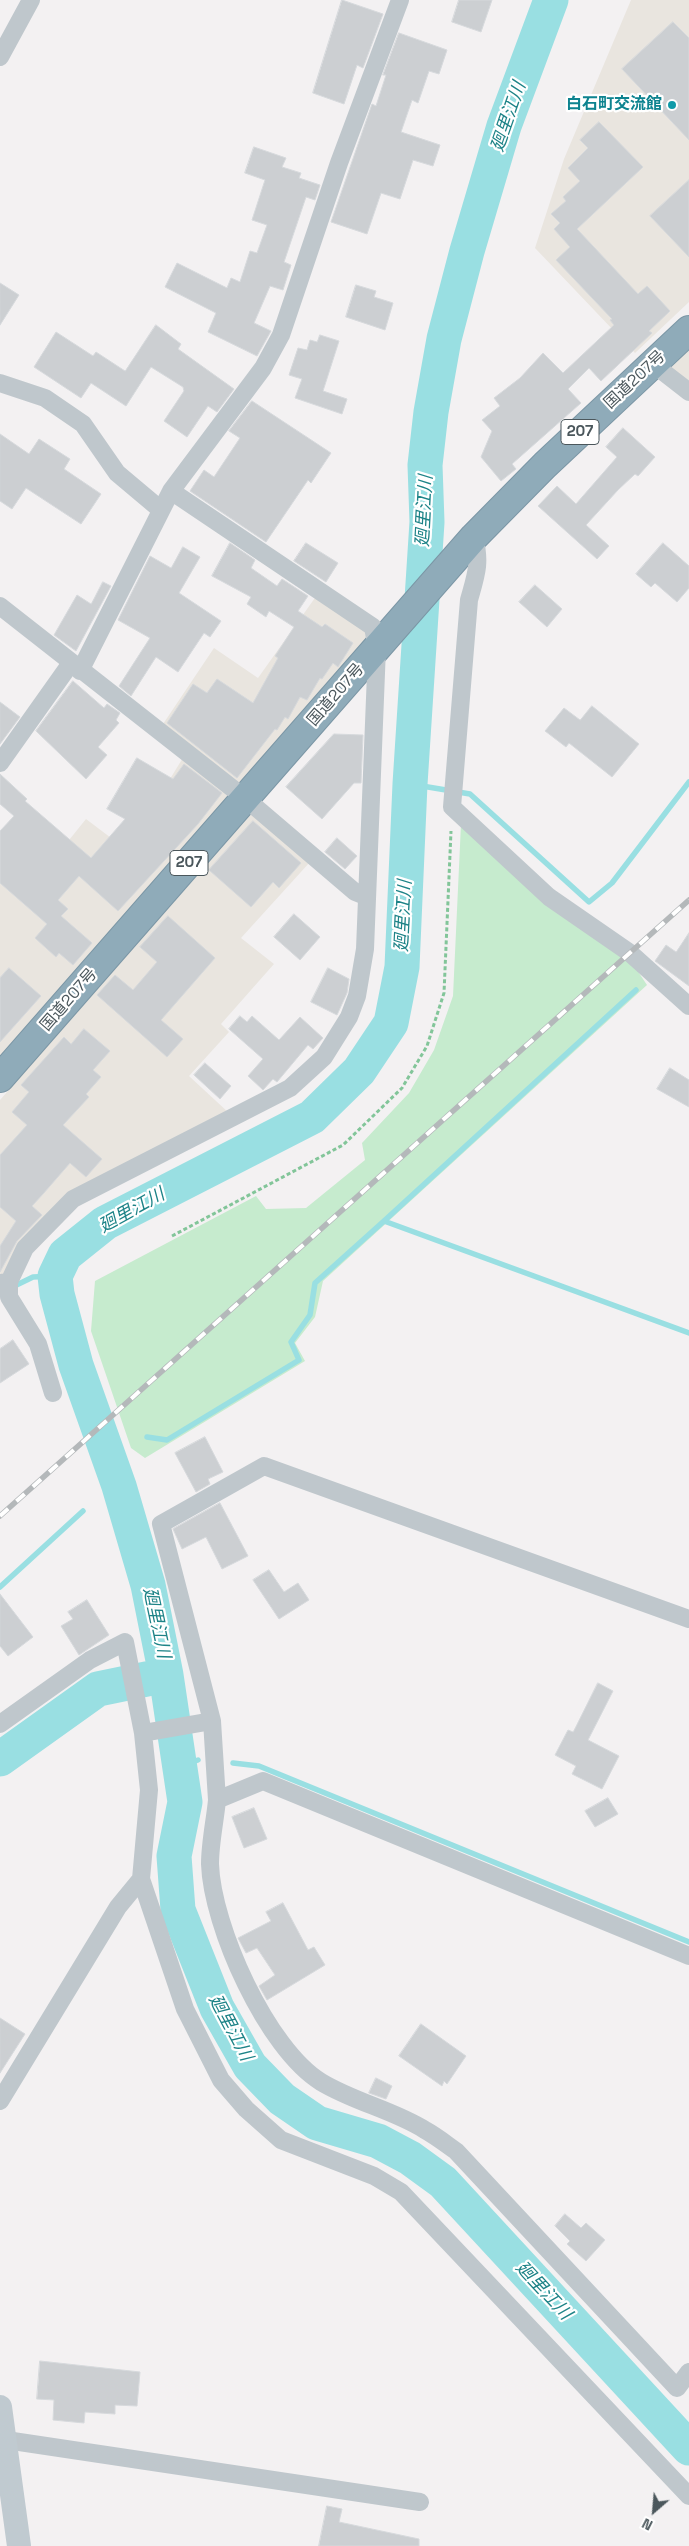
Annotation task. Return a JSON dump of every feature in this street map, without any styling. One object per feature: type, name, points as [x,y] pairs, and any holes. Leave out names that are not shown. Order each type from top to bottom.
[{"type":"highway","name":"国道207号","points":[[0,1078],[474,537],[545,465],[689,330]]},
{"type":"street","points":[[0,58],[31,0]]},
{"type":"street","points":[[0,762],[76,667],[171,491],[263,368],[281,335],[339,163],[400,0]]},
{"type":"street","points":[[652,364],[689,392]]},
{"type":"street","points":[[0,383],[45,398],[83,424],[117,473],[162,510]]},
{"type":"street","points":[[53,1393],[38,1344],[6,1287],[25,1248],[73,1199],[290,1088],[324,1057],[349,1017],[357,996],[364,949],[377,648],[373,627],[171,491]]},
{"type":"street","points":[[474,537],[479,555],[478,570],[469,600],[452,796],[549,897],[630,953],[689,1006]]},
{"type":"street","points":[[0,606],[246,799],[354,892],[365,896]]},
{"type":"street","points":[[689,1619],[264,1466],[161,1524],[212,1721],[216,1800],[210,1864],[218,1916],[258,2009],[290,2056],[320,2082],[352,2099],[424,2129],[456,2151],[677,2388],[689,2372]]},
{"type":"street","points":[[0,1724],[90,1660],[125,1642],[143,1733],[149,1790],[141,1879],[185,2009],[220,2080],[239,2102],[281,2140],[374,2176],[401,2192],[689,2496]]},
{"type":"street","points":[[143,1733],[212,1721]]},
{"type":"street","points":[[216,1800],[263,1781],[689,1956]]},
{"type":"street","points":[[0,2100],[118,1907],[141,1879]]},
{"type":"street","points":[[0,2407],[19,2546]]},
{"type":"street","points":[[6,2440],[420,2502]]},
{"type":"path","points":[[172,1236],[343,1145],[402,1088],[427,1046],[444,993],[452,796]]},
{"type":"shaded area","points":[[631,0],[689,0],[689,302],[635,353],[535,248],[564,159]]},
{"type":"shaded area","points":[[689,350],[689,382],[670,368]]},
{"type":"shaded area","points":[[317,595],[367,631],[366,640],[0,1060],[0,851],[53,860],[86,819],[123,847],[146,818],[189,748],[161,727],[214,648],[258,678]]},
{"type":"shaded area","points":[[253,812],[310,862],[241,938],[274,964],[221,1024],[229,1032],[189,1076],[229,1113],[69,1194],[0,1286],[0,1100]]},
{"type":"green space","points":[[461,824],[633,964],[647,985],[323,1281],[315,1317],[295,1343],[305,1361],[145,1458],[131,1448],[91,1331],[95,1281],[256,1196],[266,1209],[306,1208],[365,1160],[362,1143],[409,1093],[434,1050],[453,996]]},
{"type":"building","points":[[342,0],[383,14],[363,68],[357,65],[344,104],[313,93]]},
{"type":"building","points":[[459,0],[492,0],[481,32],[452,22]]},
{"type":"building","name":"白石町交流館","points":[[673,22],[689,38],[689,140],[622,69]]},
{"type":"building","points":[[399,33],[447,50],[439,74],[429,71],[418,103],[412,100],[401,132],[440,145],[433,166],[413,160],[400,199],[381,193],[367,234],[331,222],[372,104],[376,106],[386,75],[383,75]]},
{"type":"building","points":[[599,122],[643,167],[577,229],[638,294],[647,286],[670,311],[649,331],[652,333],[601,381],[589,368],[568,389],[581,403],[512,464],[516,469],[501,481],[481,457],[492,431],[482,420],[500,406],[494,398],[520,378],[543,353],[563,373],[614,325],[610,320],[612,319],[556,260],[570,247],[554,229],[560,223],[551,214],[566,201],[563,197],[580,181],[568,168],[588,148],[580,140]]},
{"type":"building","points":[[254,147],[286,158],[282,167],[301,173],[299,178],[320,185],[315,200],[306,197],[284,262],[291,265],[283,290],[270,286],[254,323],[271,331],[257,356],[208,332],[216,313],[165,287],[177,263],[227,288],[231,278],[240,282],[250,251],[257,253],[267,225],[252,220],[265,180],[245,173]]},
{"type":"building","points":[[689,180],[689,257],[650,216]]},
{"type":"building","points":[[0,283],[19,295],[0,325]]},
{"type":"building","points":[[356,285],[376,291],[374,297],[393,303],[385,330],[346,317]]},
{"type":"building","points":[[156,325],[181,344],[178,349],[234,389],[217,412],[208,406],[187,437],[164,421],[184,391],[183,387],[151,367],[126,406],[91,383],[81,398],[34,367],[56,332],[93,356],[96,352],[125,371]]},
{"type":"building","points":[[320,335],[339,341],[323,391],[347,399],[342,414],[295,398],[302,379],[289,375],[298,348],[307,350],[310,340],[317,342]]},
{"type":"building","points":[[252,401],[331,453],[311,483],[308,480],[266,542],[190,491],[204,470],[214,477],[240,438],[229,431]]},
{"type":"building","points":[[623,428],[655,457],[638,476],[635,474],[618,490],[586,525],[609,546],[597,559],[538,506],[557,486],[576,504],[617,457],[606,447]]},
{"type":"building","points":[[0,434],[29,454],[39,439],[70,459],[64,469],[101,494],[81,524],[26,488],[12,509],[0,501]]},
{"type":"building","points":[[230,543],[255,560],[251,568],[277,586],[282,579],[308,596],[298,611],[322,627],[325,624],[353,643],[338,667],[333,663],[322,679],[320,678],[307,700],[300,697],[288,719],[285,717],[277,730],[275,729],[237,778],[167,723],[193,684],[207,693],[217,679],[253,703],[278,658],[275,656],[294,627],[269,611],[266,617],[247,604],[251,597],[212,576]]},
{"type":"building","points":[[306,543],[338,563],[326,582],[294,561]]},
{"type":"building","points":[[663,543],[689,566],[689,588],[677,602],[655,583],[651,587],[636,574]]},
{"type":"building","points":[[183,547],[200,557],[179,593],[221,621],[210,637],[204,633],[178,672],[156,657],[131,696],[119,686],[150,638],[118,620],[150,556],[171,568]]},
{"type":"building","points":[[103,582],[111,586],[76,651],[54,635],[77,595],[91,604]]},
{"type":"building","points":[[535,585],[562,609],[547,627],[519,602]]},
{"type":"building","points":[[73,681],[104,708],[107,704],[120,713],[116,720],[119,723],[98,747],[107,755],[86,779],[36,731]]},
{"type":"building","points":[[0,702],[20,717],[0,744]]},
{"type":"building","points":[[592,706],[639,744],[612,777],[569,743],[566,747],[545,731],[564,708],[580,720]]},
{"type":"building","points":[[334,734],[363,735],[361,783],[354,783],[322,819],[286,787]]},
{"type":"building","points":[[137,758],[173,779],[184,764],[222,793],[198,824],[118,911],[79,876],[58,900],[68,909],[61,916],[92,943],[73,965],[59,953],[56,957],[35,938],[47,924],[0,883],[0,831],[14,816],[0,804],[0,774],[27,799],[25,801],[91,858],[125,819],[107,809]]},
{"type":"building","points":[[253,821],[301,863],[279,888],[273,882],[251,907],[209,870]]},
{"type":"building","points":[[337,838],[357,856],[345,869],[325,852]]},
{"type":"building","points":[[294,914],[320,937],[300,960],[274,937]]},
{"type":"building","points":[[168,916],[215,958],[161,1020],[183,1039],[167,1057],[97,995],[115,975],[133,990],[157,962],[140,947]]},
{"type":"building","points":[[689,933],[689,986],[655,961],[666,945],[676,952]]},
{"type":"building","points":[[9,968],[41,996],[0,1042],[0,978]]},
{"type":"building","points":[[328,968],[349,979],[347,993],[337,1015],[311,1002]]},
{"type":"building","points":[[240,1016],[247,1022],[252,1016],[279,1040],[300,1017],[323,1038],[313,1049],[308,1045],[277,1082],[273,1079],[263,1090],[248,1076],[263,1059],[229,1029]]},
{"type":"building","points":[[84,1029],[110,1051],[93,1070],[101,1077],[86,1094],[89,1097],[63,1125],[102,1159],[86,1177],[70,1163],[32,1206],[42,1215],[17,1241],[0,1272],[0,1246],[16,1221],[0,1207],[0,1155],[27,1125],[12,1112],[29,1092],[21,1085],[64,1037],[71,1044]]},
{"type":"building","points":[[205,1063],[231,1086],[220,1099],[194,1075]]},
{"type":"building","points":[[670,1068],[689,1080],[689,1107],[657,1089]]},
{"type":"building","points":[[13,1340],[29,1364],[0,1383],[0,1349]]},
{"type":"building","points":[[205,1437],[223,1472],[208,1479],[210,1484],[196,1492],[175,1453]]},
{"type":"building","points":[[220,1503],[248,1556],[222,1569],[206,1537],[182,1549],[173,1529]]},
{"type":"building","points":[[269,1570],[284,1592],[298,1583],[309,1600],[279,1619],[253,1580]]},
{"type":"building","points":[[0,1594],[33,1637],[8,1656],[0,1646]]},
{"type":"building","points":[[87,1600],[109,1635],[79,1655],[61,1626],[73,1619],[68,1612]]},
{"type":"building","points":[[598,1683],[613,1691],[588,1740],[619,1756],[602,1789],[572,1774],[576,1766],[555,1755],[568,1730],[573,1732]]},
{"type":"building","points":[[608,1798],[618,1814],[595,1827],[585,1811]]},
{"type":"building","points":[[254,1808],[267,1839],[244,1848],[232,1817]]},
{"type":"building","points":[[283,1903],[308,1950],[314,1947],[325,1965],[267,2000],[259,1986],[275,1975],[257,1948],[246,1953],[238,1938],[271,1921],[266,1912]]},
{"type":"building","points":[[0,2018],[25,2034],[0,2073]]},
{"type":"building","points":[[421,2024],[466,2056],[447,2084],[444,2081],[442,2086],[399,2056]]},
{"type":"building","points":[[376,2078],[392,2086],[386,2099],[369,2093]]},
{"type":"building","points":[[565,2214],[581,2228],[586,2223],[605,2240],[586,2261],[567,2244],[570,2241],[555,2226]]},
{"type":"building","points":[[40,2361],[140,2372],[137,2406],[115,2405],[115,2414],[85,2412],[84,2423],[53,2420],[54,2400],[37,2399]]},
{"type":"building","points":[[327,2506],[342,2509],[339,2522],[419,2539],[419,2546],[319,2546]]},
{"type":"waterway","name":"廻里江川","points":[[551,0],[504,126],[467,251],[444,339],[431,412],[425,465],[427,522],[410,784],[402,967],[391,1023],[359,1071],[312,1117],[105,1223],[65,1255],[55,1276],[57,1294],[76,1365],[119,1486],[148,1585],[166,1675],[185,1802],[174,1856],[178,1910],[217,2008],[250,2066],[282,2099],[317,2123],[378,2141],[410,2158],[443,2182],[689,2448]]},
{"type":"waterway","points":[[410,784],[470,794],[589,902],[612,883],[689,782]]},
{"type":"waterway","points":[[384,1221],[636,990]]},
{"type":"waterway","points":[[147,1437],[167,1440],[299,1360],[291,1342],[310,1315],[315,1283],[384,1221],[689,1333]]},
{"type":"waterway","points":[[0,1293],[33,1277],[55,1276]]},
{"type":"waterway","points":[[0,1587],[83,1511]]},
{"type":"waterway","points":[[0,1759],[98,1689],[166,1675]]},
{"type":"waterway","points":[[181,1766],[198,1760]]},
{"type":"waterway","points":[[233,1763],[259,1766],[689,1942]]},
{"type":"railway","points":[[0,1516],[689,900]]},
{"type":"place","name":"白石町交流館","points":[[672,105]]}]
